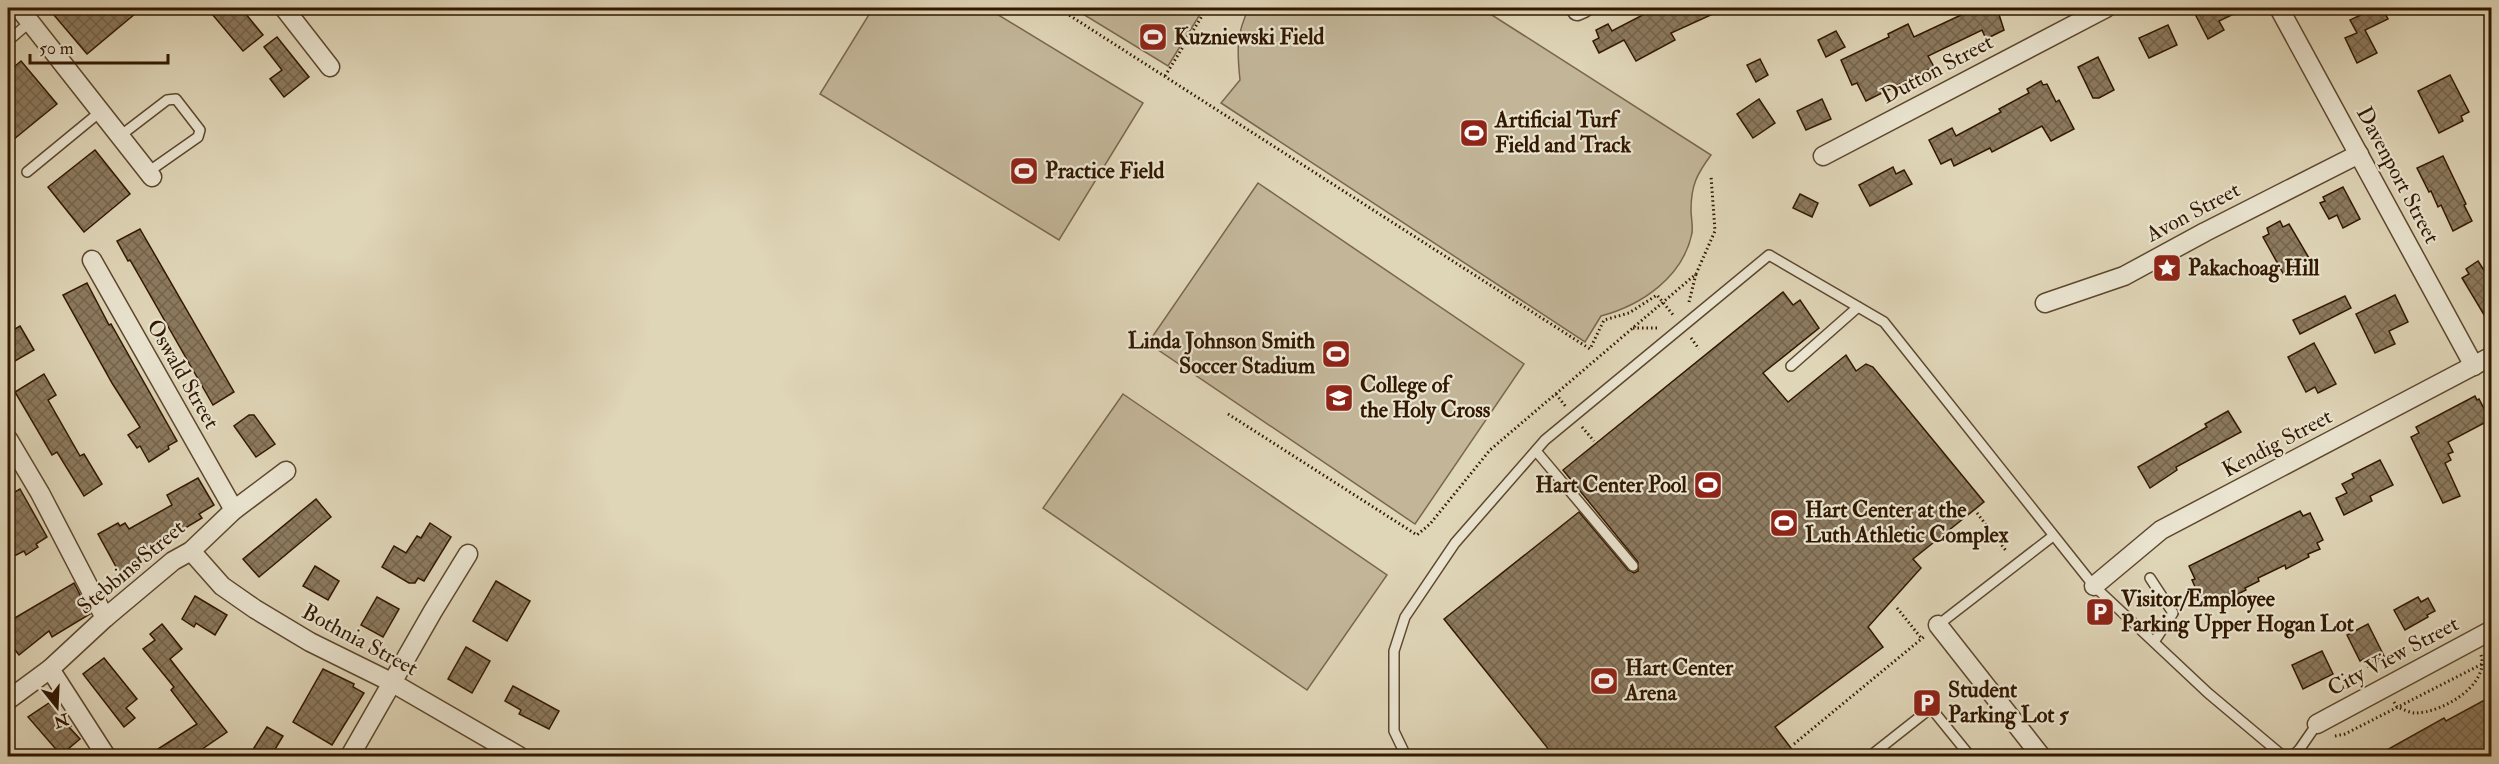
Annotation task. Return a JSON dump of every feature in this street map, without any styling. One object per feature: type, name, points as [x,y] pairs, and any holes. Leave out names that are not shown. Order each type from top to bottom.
[{"type":"street","points":[[284,8],[330,67]]},
{"type":"street","name":"Dutton Street","points":[[1823,156],[2106,8]]},
{"type":"street","name":"Davenport Street","points":[[2279,8],[2474,366]]},
{"type":"street","points":[[25,15],[150,175]]},
{"type":"street","name":"Avon Street","points":[[2045,303],[2124,276],[2359,153]]},
{"type":"street","name":"Oswald Street","points":[[92,260],[234,510]]},
{"type":"street","name":"Kendig Street","points":[[2094,586],[2161,530],[2492,356]]},
{"type":"street","points":[[8,438],[40,492],[105,618]]},
{"type":"street","name":"Stebbins Street","points":[[8,700],[50,669],[105,618],[173,561],[191,550],[234,510],[286,471]]},
{"type":"street","name":"Bothnia Street","points":[[191,550],[222,586],[255,609],[310,642],[392,682],[519,756]]},
{"type":"street","points":[[350,756],[468,554]]},
{"type":"street","points":[[1938,625],[2035,754]]},
{"type":"street","name":"City View Street","points":[[2317,724],[2492,630]]},
{"type":"street","points":[[50,669],[106,756]]},
{"type":"lane","points":[[8,41],[25,15]]},
{"type":"lane","points":[[120,136],[167,100],[176,99],[200,130],[198,137],[150,175]]},
{"type":"lane","points":[[27,172],[100,112]]},
{"type":"lane","points":[[1406,756],[1394,731],[1394,651],[1405,617],[1455,543],[1545,440],[1769,255],[1884,322],[2094,586],[2208,693],[2283,756]]},
{"type":"lane","points":[[1791,366],[1858,307]]},
{"type":"lane","points":[[1536,451],[1633,566]]},
{"type":"lane","points":[[1938,625],[2054,536]]},
{"type":"lane","points":[[2150,578],[2173,613],[2154,642]]},
{"type":"lane","points":[[1875,756],[1874,753],[1931,708],[1970,756]]},
{"type":"lane","points":[[2299,754],[2317,724]]},
{"type":"path","points":[[1058,8],[1590,349],[1604,320],[1629,313],[1658,295],[1682,327]]},
{"type":"path","points":[[1165,76],[1207,8]]},
{"type":"path","points":[[1682,327],[1696,274],[1715,231],[1711,176]]},
{"type":"path","points":[[1227,414],[1417,536],[1430,524],[1490,450],[1696,274]]},
{"type":"path","points":[[1556,394],[1568,410]]},
{"type":"path","points":[[1582,427],[1594,441]]},
{"type":"path","points":[[1977,513],[2007,552]]},
{"type":"path","points":[[1897,608],[1922,639]]},
{"type":"path","points":[[1794,744],[1938,625]]},
{"type":"path","points":[[2394,702],[2397,707],[2414,713],[2434,709],[2453,700],[2479,680],[2484,663],[2481,653]]},
{"type":"path","points":[[2317,724],[2332,737],[2345,734],[2492,659]]},
{"type":"shaded area","name":"Practice Field","points":[[873,8],[987,8],[1143,103],[1059,240],[820,94]]},
{"type":"shaded area","name":"Kuzniewski Field","points":[[1073,8],[1204,8],[1168,66]]},
{"type":"shaded area","points":[[1249,8],[1481,8],[1711,155],[1694,187],[1691,201],[1692,233],[1680,263],[1670,276],[1645,297],[1601,316],[1585,342],[1221,103],[1240,80],[1238,43]]},
{"type":"shaded area","name":"Linda Johnson Smith Soccer Stadium","points":[[1258,183],[1524,364],[1415,524],[1148,343]]},
{"type":"shaded area","points":[[1123,394],[1387,575],[1307,690],[1043,508]]},
{"type":"building","points":[[48,8],[142,8],[87,54]]},
{"type":"building","points":[[207,8],[238,8],[263,35],[243,51]]},
{"type":"building","points":[[1656,8],[1726,8],[1671,33],[1675,40],[1636,61],[1624,40],[1599,53],[1593,41],[1599,38],[1596,30],[1608,24],[1612,31]]},
{"type":"building","points":[[1976,8],[1997,8],[2004,30],[1986,39],[1982,30],[1928,56],[1934,67],[1866,101],[1857,83],[1852,85],[1841,60],[1889,37],[1888,34],[1908,24],[1914,37]]},
{"type":"building","points":[[2192,8],[2246,8],[2219,21],[2224,30],[2208,39]]},
{"type":"building","points":[[2375,8],[2382,8],[2388,19],[2365,30],[2377,53],[2357,63],[2345,38],[2357,33],[2350,20]]},
{"type":"building","points":[[2168,25],[2177,45],[2149,58],[2139,38]]},
{"type":"building","points":[[1836,31],[1845,47],[1826,57],[1818,40]]},
{"type":"building","points":[[277,37],[309,77],[284,97],[270,79],[282,70],[264,47]]},
{"type":"building","points":[[2098,57],[2114,90],[2099,98],[2093,98],[2078,67]]},
{"type":"building","points":[[1760,59],[1768,75],[1756,82],[1747,65]]},
{"type":"building","points":[[21,61],[57,104],[8,144],[8,72]]},
{"type":"building","points":[[2450,75],[2469,112],[2461,116],[2463,121],[2439,133],[2418,91]]},
{"type":"building","points":[[2041,81],[2043,85],[2047,84],[2056,102],[2059,100],[2074,129],[2051,141],[2042,126],[1992,152],[1990,148],[1954,166],[1951,159],[1941,164],[1929,140],[1952,128],[1956,136],[2001,112],[1999,109],[2029,93],[2027,89]]},
{"type":"building","points":[[1759,99],[1775,123],[1753,138],[1737,114]]},
{"type":"building","points":[[1822,99],[1831,119],[1806,130],[1797,111]]},
{"type":"building","points":[[95,150],[130,194],[84,232],[48,187]]},
{"type":"building","points":[[2443,156],[2472,221],[2453,231],[2441,205],[2438,207],[2417,168]]},
{"type":"building","points":[[1893,167],[1896,174],[1904,170],[1912,184],[1870,206],[1859,185]]},
{"type":"building","points":[[2343,187],[2360,219],[2343,228],[2337,215],[2329,219],[2320,203],[2325,201],[2323,197]]},
{"type":"building","points":[[1800,194],[1818,203],[1812,217],[1793,208]]},
{"type":"building","points":[[2280,221],[2283,227],[2289,224],[2309,258],[2306,259],[2308,264],[2284,275],[2263,237],[2269,234],[2267,228]]},
{"type":"building","points":[[140,229],[234,392],[213,405],[117,241]]},
{"type":"building","points":[[2478,261],[2492,283],[2492,328],[2462,278],[2469,274],[2466,269]]},
{"type":"building","points":[[87,283],[177,441],[149,462],[140,446],[137,448],[128,435],[140,427],[112,383],[63,295]]},
{"type":"building","name":"Hart Center at the Luth Athletic Complex","points":[[1783,292],[1793,305],[1800,300],[1819,328],[1763,373],[1788,402],[1846,355],[1856,371],[1866,364],[1873,367],[1984,502],[1913,559],[1921,568],[1868,627],[1883,647],[1775,727],[1797,756],[1554,756],[1444,619],[1579,512],[1628,570],[1634,573],[1638,571],[1638,562],[1563,470]]},
{"type":"building","points":[[2395,295],[2408,322],[2389,331],[2395,344],[2375,353],[2356,314]]},
{"type":"building","points":[[2345,296],[2351,308],[2300,334],[2293,320]]},
{"type":"building","points":[[20,326],[34,350],[8,365],[8,333]]},
{"type":"building","points":[[2314,343],[2336,384],[2318,393],[2315,387],[2306,392],[2288,357]]},
{"type":"building","points":[[44,374],[56,395],[48,400],[80,456],[84,454],[102,484],[84,496],[57,452],[52,455],[15,392]]},
{"type":"building","points":[[2475,396],[2477,400],[2479,399],[2490,420],[2448,442],[2453,452],[2448,454],[2451,460],[2445,463],[2460,496],[2443,503],[2411,437],[2419,433],[2416,427]]},
{"type":"building","points":[[2228,411],[2241,432],[2176,467],[2177,470],[2150,488],[2138,467],[2207,427],[2205,424]]},
{"type":"building","points":[[249,415],[254,415],[275,444],[256,457],[234,426]]},
{"type":"building","points":[[2380,460],[2393,485],[2370,496],[2372,501],[2344,515],[2336,498],[2347,493],[2342,484],[2354,478],[2352,474]]},
{"type":"building","points":[[198,478],[214,505],[199,514],[202,518],[140,555],[138,558],[141,562],[120,574],[98,534],[118,523],[120,526],[125,523],[129,529],[172,505],[167,495]]},
{"type":"building","points":[[20,489],[47,537],[36,544],[38,547],[26,555],[24,551],[8,559],[8,496]]},
{"type":"building","points":[[316,499],[331,517],[259,577],[243,559]]},
{"type":"building","points":[[2300,511],[2303,516],[2310,513],[2323,540],[2317,543],[2320,549],[2286,569],[2285,565],[2258,578],[2259,581],[2245,588],[2246,590],[2211,608],[2205,596],[2200,598],[2189,566]]},
{"type":"building","points":[[430,523],[451,537],[424,581],[418,578],[415,583],[409,583],[382,567],[394,546],[406,553],[417,536],[421,538]]},
{"type":"building","points":[[315,566],[339,581],[328,600],[303,586]]},
{"type":"building","points":[[496,581],[530,601],[507,641],[473,621]]},
{"type":"building","points":[[74,583],[90,614],[52,637],[49,631],[19,655],[8,641],[8,622]]},
{"type":"building","points":[[195,596],[227,615],[215,635],[196,623],[194,627],[182,619]]},
{"type":"building","points":[[377,597],[399,609],[383,637],[361,625]]},
{"type":"building","points":[[2418,597],[2421,602],[2428,598],[2435,611],[2405,630],[2394,610]]},
{"type":"building","points":[[162,624],[182,649],[170,659],[227,732],[192,756],[147,756],[197,724],[171,690],[174,687],[143,649],[155,640],[150,634]]},
{"type":"building","points":[[2368,624],[2385,658],[2368,667],[2364,659],[2360,661],[2347,635]]},
{"type":"building","points":[[466,647],[490,661],[472,693],[448,679]]},
{"type":"building","points":[[2322,651],[2333,674],[2303,689],[2292,665]]},
{"type":"building","points":[[104,658],[137,699],[126,708],[135,718],[124,727],[83,674]]},
{"type":"building","points":[[323,669],[354,684],[353,687],[364,693],[332,745],[293,722]]},
{"type":"building","points":[[513,686],[559,711],[549,729],[519,714],[521,710],[505,701]]},
{"type":"building","points":[[2492,696],[2492,756],[2376,756],[2444,718],[2446,721]]},
{"type":"building","points":[[49,703],[80,739],[61,755],[28,717]]},
{"type":"building","points":[[267,727],[283,736],[271,756],[249,756]]},
{"type":"place","name":"Kuzniewski Field","points":[[1153,37]]},
{"type":"place","name":"Artificial Turf Field and Track","points":[[1474,133]]},
{"type":"place","name":"Practice Field","points":[[1024,171]]},
{"type":"place","name":"Pakachoag Hill","points":[[2167,268]]},
{"type":"place","name":"Linda Johnson Smith Soccer Stadium","points":[[1336,354]]},
{"type":"place","name":"College of the Holy Cross","points":[[1339,398]]},
{"type":"place","name":"Hart Center Pool","points":[[1708,485]]},
{"type":"place","name":"Hart Center at the Luth Athletic Complex","points":[[1784,523]]},
{"type":"place","name":"Visitor/Employee Parking Upper Hogan Lot","points":[[2100,612]]},
{"type":"place","name":"Hart Center Arena","points":[[1604,681]]},
{"type":"place","name":"Student Parking Lot 5","points":[[1927,703]]}]
